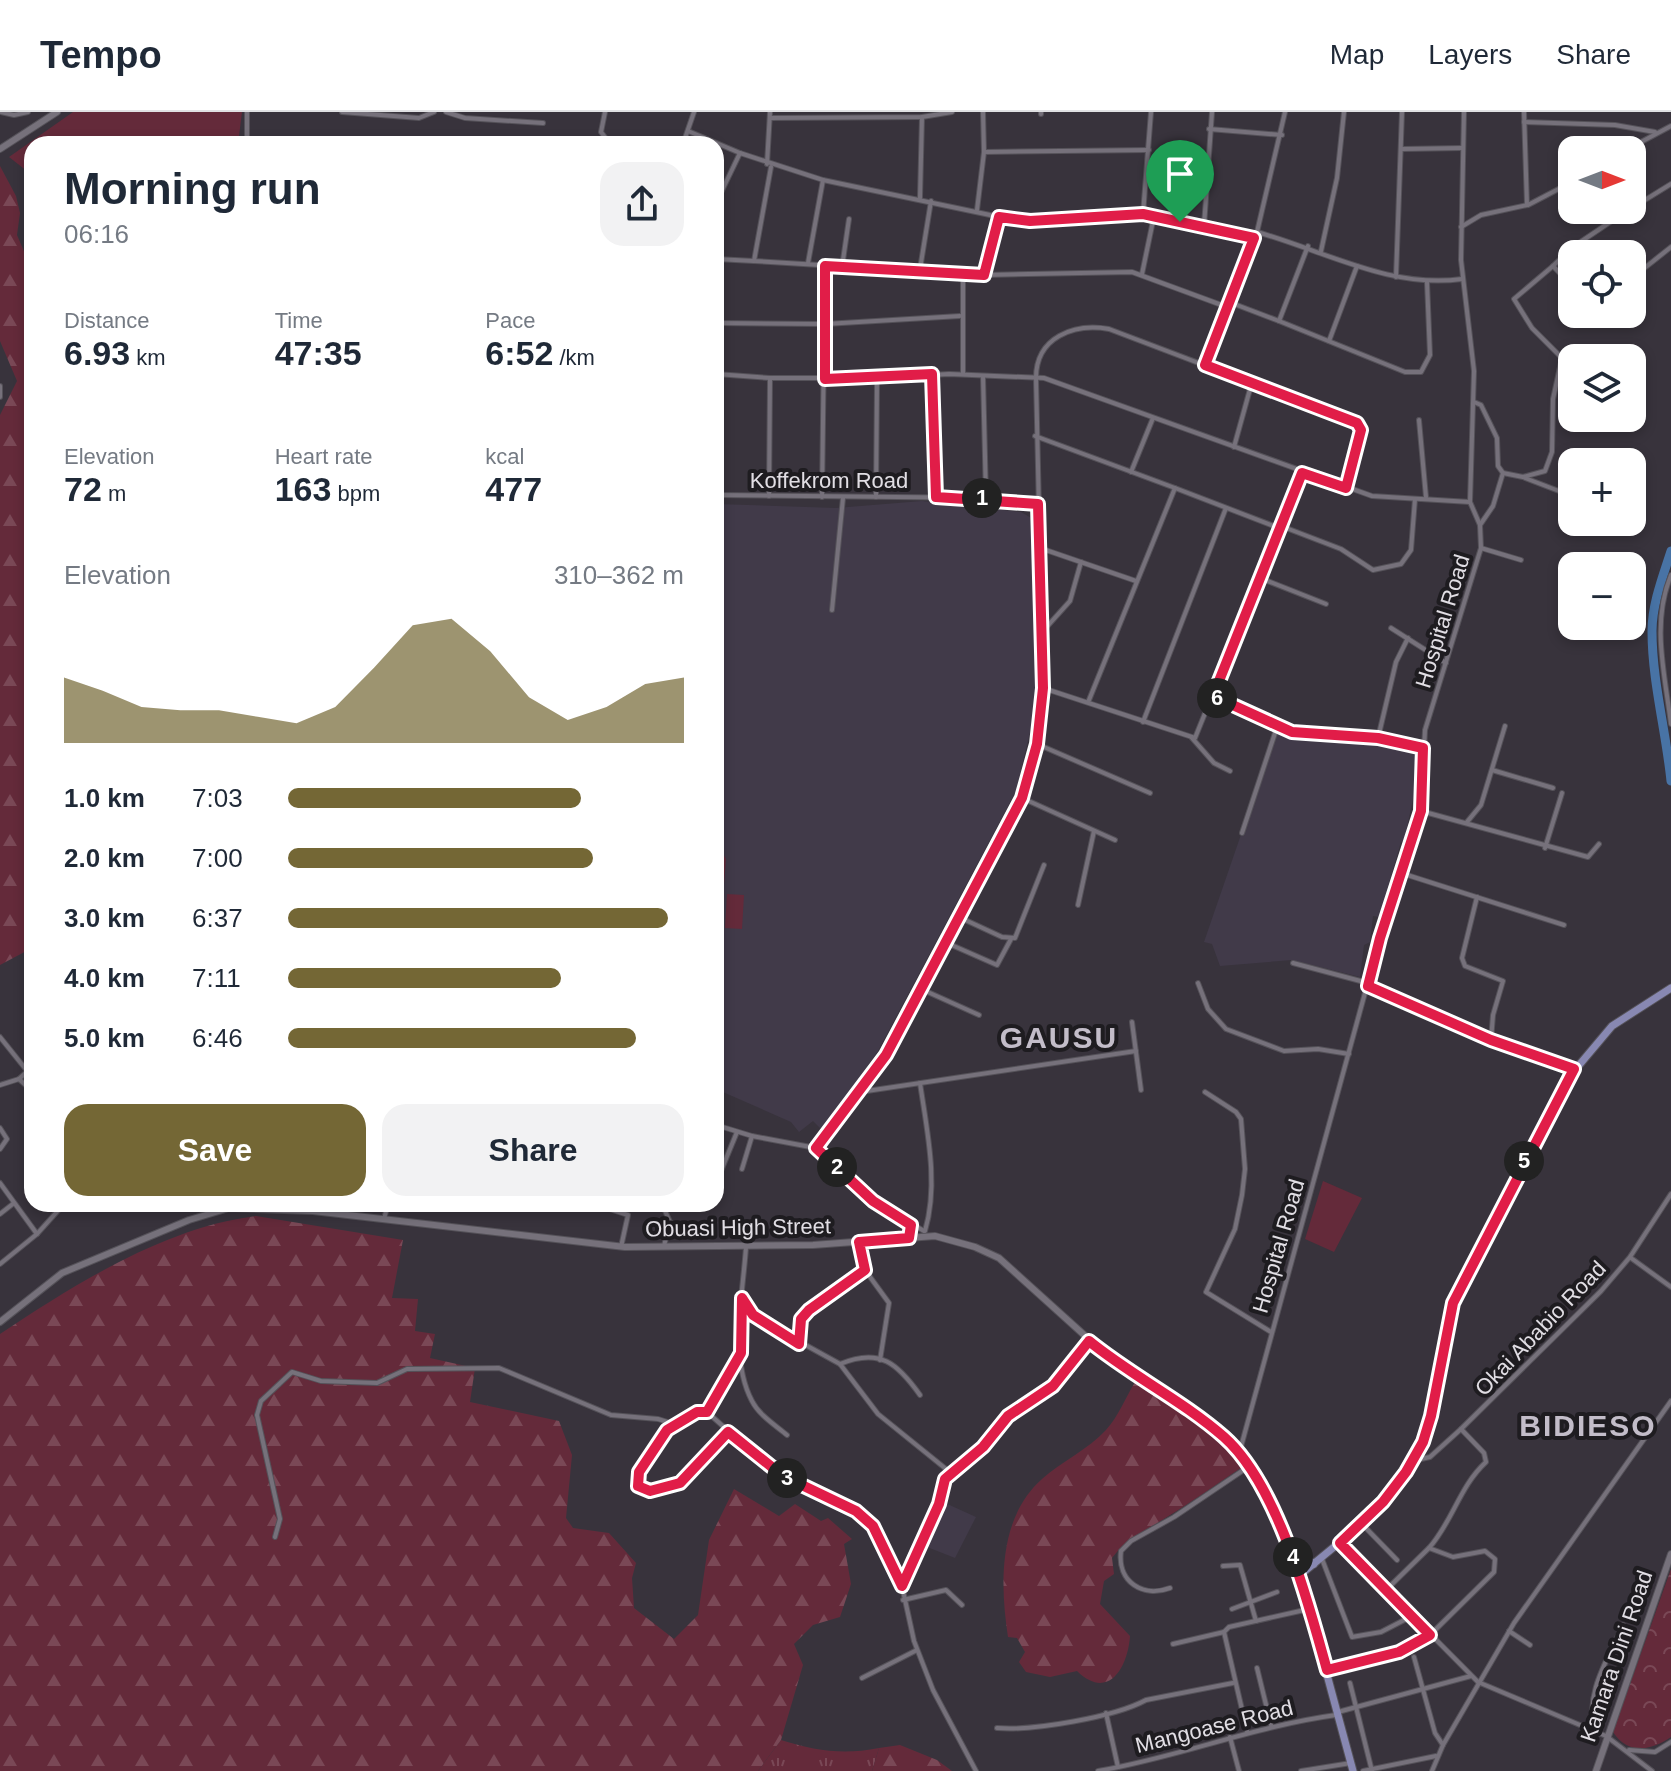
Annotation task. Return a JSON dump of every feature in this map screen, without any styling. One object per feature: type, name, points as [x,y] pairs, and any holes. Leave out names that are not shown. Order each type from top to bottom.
[{"type":"main road","points":[[1300,1575],[1362,1524],[1383,1502],[1412,1461],[1431,1416],[1445,1331],[1464,1277],[1574,1069],[1612,1026],[1671,988]]},
{"type":"main road","points":[[1288,1544],[1314,1564]]},
{"type":"main road","name":"Obuasi High Street","points":[[1300,1575],[1352,1767]]},
{"type":"street","points":[[1,112],[14,115],[28,112]]},
{"type":"street","points":[[0,149],[57,112]]},
{"type":"street","points":[[247,112],[247,136]]},
{"type":"street","points":[[342,112],[419,118],[434,112]]},
{"type":"street","points":[[446,112],[465,118],[543,123]]},
{"type":"street","points":[[604,136],[601,132],[605,112]]},
{"type":"street","points":[[686,136],[694,112]]},
{"type":"street","points":[[754,261],[769,165],[770,115],[922,117],[952,112]]},
{"type":"street","points":[[977,210],[984,152],[983,112]]},
{"type":"street","points":[[1143,214],[1151,112]]},
{"type":"street","points":[[1204,226],[1212,112]]},
{"type":"street","points":[[1205,365],[1255,235],[1282,135],[1285,112]]},
{"type":"street","points":[[1321,251],[1337,178],[1344,112]]},
{"type":"street","points":[[1396,278],[1402,112]]},
{"type":"street","points":[[724,375],[825,379],[963,374],[1050,379],[1372,496],[1470,502],[1474,402],[1462,279],[1464,112]]},
{"type":"street","points":[[1524,112],[1527,205]]},
{"type":"street","points":[[920,198],[922,117]]},
{"type":"street","points":[[1524,122],[1615,125],[1655,132]]},
{"type":"street","points":[[1646,138],[1671,126]]},
{"type":"street","points":[[1209,129],[1282,135]]},
{"type":"street","points":[[688,131],[700,136]]},
{"type":"street","points":[[724,146],[769,165],[823,180],[999,217],[1030,221],[1143,214],[1308,246],[1396,278],[1427,282],[1462,279]]},
{"type":"street","points":[[1402,149],[1462,148]]},
{"type":"street","points":[[984,152],[1149,150]]},
{"type":"street","points":[[724,186],[740,153]]},
{"type":"street","points":[[808,263],[823,180]]},
{"type":"street","points":[[1646,199],[1671,184]]},
{"type":"street","points":[[1461,227],[1481,215],[1527,205],[1558,189]]},
{"type":"street","points":[[920,270],[931,201]]},
{"type":"street","points":[[1142,274],[1154,216]]},
{"type":"street","points":[[984,275],[999,217]]},
{"type":"street","points":[[842,267],[849,219]]},
{"type":"street","points":[[1523,477],[1538,476],[1549,466],[1554,387],[1562,358],[1532,328],[1514,299],[1573,247],[1608,224]]},
{"type":"street","points":[[1279,321],[1308,246]]},
{"type":"street","points":[[1646,267],[1671,247]]},
{"type":"street","points":[[724,259],[984,275],[1142,274],[1279,321],[1392,367],[1421,372],[1428,365],[1430,355],[1427,282]]},
{"type":"street","points":[[822,497],[825,266]]},
{"type":"street","points":[[1329,341],[1357,266]]},
{"type":"street","points":[[1553,266],[1558,271]]},
{"type":"street","points":[[963,274],[960,316],[963,374]]},
{"type":"street","points":[[724,323],[825,324],[960,316]]},
{"type":"street","points":[[816,1148],[860,1092],[921,989],[1022,798],[1037,744],[1043,688],[1035,436],[1037,363],[1044,349],[1067,330],[1090,326],[1137,338],[1357,423],[1361,434],[1346,488]]},
{"type":"street","points":[[932,374],[936,497]]},
{"type":"street","points":[[983,376],[986,498]]},
{"type":"street","points":[[769,496],[770,378]]},
{"type":"street","points":[[876,497],[877,378]]},
{"type":"street","points":[[1234,447],[1252,382]]},
{"type":"street","points":[[0,386],[0,397]]},
{"type":"street","points":[[1474,402],[1481,405],[1497,438],[1498,466],[1503,473],[1558,491]]},
{"type":"street","points":[[1131,472],[1153,418]]},
{"type":"street","points":[[1419,420],[1426,498]]},
{"type":"street","points":[[1035,436],[1341,549],[1373,570],[1401,564],[1411,550],[1415,499]]},
{"type":"street","points":[[1192,738],[1198,735],[1302,473]]},
{"type":"street","points":[[1480,525],[1493,506],[1503,473]]},
{"type":"street","points":[[1089,700],[1175,488]]},
{"type":"street","name":"Koffekrom Road","points":[[724,495],[986,498],[1038,504]]},
{"type":"street","points":[[832,610],[843,498]]},
{"type":"street","name":"Hospital Road","points":[[1239,1454],[1368,985],[1421,811],[1423,748],[1481,548],[1480,525],[1470,502]]},
{"type":"street","points":[[1143,723],[1226,508]]},
{"type":"street","points":[[1040,547],[1136,581]]},
{"type":"street","points":[[1481,548],[1521,560]]},
{"type":"street","points":[[1042,632],[1070,601],[1081,562]]},
{"type":"street","points":[[1671,575],[1661,621],[1662,663],[1671,724]]},
{"type":"street","points":[[1260,578],[1326,604]]},
{"type":"street","points":[[1391,628],[1446,663]]},
{"type":"street","points":[[1378,738],[1396,662],[1408,638]]},
{"type":"street","points":[[1043,688],[1089,700],[1143,723],[1192,738],[1214,763],[1230,771]]},
{"type":"street","points":[[1213,696],[1296,733],[1378,738],[1423,748]]},
{"type":"street","points":[[1467,822],[1481,805],[1505,726]]},
{"type":"street","points":[[1242,833],[1277,727]]},
{"type":"street","points":[[1037,744],[1150,793]]},
{"type":"street","points":[[1492,770],[1553,788]]},
{"type":"street","points":[[1545,848],[1562,793]]},
{"type":"street","points":[[1022,798],[1115,840]]},
{"type":"street","points":[[1421,811],[1467,822],[1545,848],[1588,857],[1599,844]]},
{"type":"street","points":[[1078,905],[1094,831]]},
{"type":"street","points":[[947,943],[997,965],[1011,939],[1018,934],[1044,865]]},
{"type":"street","points":[[1401,873],[1564,925]]},
{"type":"street","points":[[1477,897],[1462,958],[1465,966],[1503,981],[1491,1040]]},
{"type":"street","points":[[960,918],[1011,939]]},
{"type":"street","points":[[1293,963],[1368,985],[1491,1040],[1574,1069]]},
{"type":"street","points":[[1198,983],[1208,1009],[1226,1029],[1290,1052],[1318,1049],[1349,1054]]},
{"type":"street","points":[[921,989],[979,1015]]},
{"type":"street","points":[[1132,1022],[1141,1090]]},
{"type":"street","points":[[0,1037],[24,1063]]},
{"type":"street","points":[[860,1092],[1136,1051]]},
{"type":"street","points":[[0,1085],[24,1075]]},
{"type":"street","points":[[19,1079],[24,1084]]},
{"type":"street","points":[[920,1083],[931,1175],[931,1211],[925,1231]]},
{"type":"street","points":[[1205,1092],[1236,1112],[1241,1119],[1245,1169],[1235,1229],[1206,1292],[1271,1332]]},
{"type":"street","points":[[0,1128],[7,1139],[0,1149]]},
{"type":"street","points":[[724,1128],[816,1148],[873,1201],[935,1236]]},
{"type":"street","points":[[724,1164],[737,1132]]},
{"type":"street","points":[[742,1169],[752,1136]]},
{"type":"street","points":[[0,1183],[37,1234]]},
{"type":"street","name":"Okai Ababio Road","points":[[1412,1461],[1430,1457],[1601,1291],[1630,1257],[1671,1194]]},
{"type":"street","points":[[0,1214],[14,1203]]},
{"type":"street","points":[[0,1264],[37,1234],[57,1212]]},
{"type":"street","name":"Obuasi High Street","points":[[0,1322],[62,1273],[214,1212]]},
{"type":"street","name":"Obuasi High Street","points":[[310,1212],[621,1247],[746,1247],[935,1236],[975,1247],[999,1258],[1089,1341],[1216,1431],[1239,1454],[1288,1544],[1300,1575]]},
{"type":"street","points":[[384,1219],[386,1212]]},
{"type":"street","points":[[619,1212],[628,1215],[621,1247]]},
{"type":"street","points":[[663,1248],[670,1222],[666,1212]]},
{"type":"street","points":[[909,1238],[911,1225]]},
{"type":"street","points":[[859,1242],[865,1270],[889,1303],[880,1360]]},
{"type":"street","points":[[746,1247],[741,1353],[753,1403],[787,1435]]},
{"type":"street","points":[[1630,1257],[1671,1287]]},
{"type":"street","points":[[799,1344],[801,1319],[809,1310],[865,1270]]},
{"type":"street","points":[[742,1298],[753,1315],[799,1344],[840,1364],[878,1414],[951,1473]]},
{"type":"street","points":[[902,1586],[911,1572],[939,1504],[943,1485],[951,1473],[983,1447],[1008,1416],[1053,1386],[1089,1341]]},
{"type":"street","points":[[728,1432],[680,1483],[657,1491],[643,1490],[638,1486],[639,1472],[674,1424],[707,1412],[741,1353]]},
{"type":"street","points":[[840,1364],[857,1357],[880,1360],[902,1370],[920,1395]]},
{"type":"street","points":[[275,1537],[280,1519],[257,1415],[261,1401],[292,1372],[321,1381],[377,1383],[407,1369],[499,1368],[611,1415],[658,1419],[674,1424]]},
{"type":"street","points":[[1432,1771],[1436,1756],[1509,1631],[1671,1401]]},
{"type":"street","points":[[707,1412],[783,1476],[856,1511],[873,1526],[902,1586],[917,1650],[952,1730],[976,1771]]},
{"type":"street","points":[[1386,1590],[1429,1548],[1450,1522],[1459,1494],[1486,1462],[1484,1453],[1461,1429]]},
{"type":"street","points":[[1170,1588],[1154,1593],[1139,1590],[1125,1574],[1121,1551],[1131,1541],[1174,1517],[1248,1467]]},
{"type":"street","points":[[1362,1524],[1397,1560]]},
{"type":"street","points":[[1340,1543],[1478,1682],[1606,1736],[1652,1771]]},
{"type":"street","points":[[1327,1670],[1399,1652],[1430,1635],[1494,1572],[1495,1559],[1485,1551],[1453,1557],[1429,1548]]},
{"type":"street","name":"Kamara Dini Road","points":[[1596,1771],[1671,1554]]},
{"type":"street","points":[[1322,1558],[1352,1637],[1381,1632],[1412,1616]]},
{"type":"street","points":[[1223,1566],[1238,1563],[1256,1621]]},
{"type":"street","points":[[903,1600],[946,1590],[962,1605]]},
{"type":"street","points":[[1232,1609],[1277,1592]]},
{"type":"street","points":[[1173,1644],[1309,1609]]},
{"type":"street","points":[[1596,1732],[1590,1718],[1593,1693],[1623,1625]]},
{"type":"street","points":[[1509,1631],[1530,1645]]},
{"type":"street","points":[[1224,1632],[1233,1683],[1247,1731]]},
{"type":"street","points":[[862,1678],[917,1650]]},
{"type":"street","points":[[1414,1657],[1435,1733],[1443,1745]]},
{"type":"street","points":[[1257,1668],[1271,1725]]},
{"type":"street","name":"Mangoase Road","points":[[1098,1771],[1185,1753],[1247,1731],[1339,1713],[1471,1676]]},
{"type":"street","points":[[997,1728],[1066,1722],[1134,1708],[1146,1700],[1233,1683]]},
{"type":"street","points":[[1350,1683],[1372,1770]]},
{"type":"street","points":[[1106,1713],[1118,1767]]},
{"type":"street","points":[[1230,1737],[1239,1771]]},
{"type":"street","points":[[1627,1750],[1655,1752],[1671,1742]]},
{"type":"street","points":[[1363,1771],[1436,1756]]},
{"type":"street","points":[[1301,1771],[1352,1767]]},
{"type":"shaded area","points":[[922,501],[1021,512],[1033,519],[1037,687],[1032,724],[1016,791],[878,1051],[822,1130],[813,1121],[799,1132],[791,1122],[724,1093],[724,504],[836,508]]},
{"type":"shaded area","points":[[1277,730],[1404,749],[1415,754],[1416,785],[1404,841],[1401,842],[1379,917],[1373,916],[1370,942],[1364,945],[1360,977],[1292,960],[1220,966],[1212,944],[1204,942]]},
{"type":"shaded area","points":[[943,1502],[976,1517],[955,1558],[922,1545]]},
{"type":"green space","points":[[73,112],[242,112],[239,136],[39,136]]},
{"type":"green space","points":[[24,146],[24,169],[9,157]]},
{"type":"green space","points":[[0,166],[16,196],[20,213],[17,235],[24,251],[24,952],[0,965],[0,415],[17,381],[0,341]]},
{"type":"green space","points":[[727,894],[744,895],[742,929],[725,928]]},
{"type":"green space","points":[[1323,1181],[1362,1198],[1334,1252],[1305,1239]]},
{"type":"green space","points":[[256,1216],[403,1240],[392,1298],[418,1299],[415,1331],[435,1334],[430,1358],[475,1368],[470,1402],[559,1421],[572,1455],[566,1518],[573,1528],[609,1533],[636,1563],[632,1578],[634,1608],[674,1639],[698,1615],[709,1540],[734,1489],[779,1516],[795,1504],[821,1521],[828,1518],[852,1539],[844,1544],[851,1584],[840,1617],[813,1625],[794,1644],[803,1665],[781,1740],[758,1771],[0,1771],[0,1334],[122,1260],[189,1232]]},
{"type":"green space","points":[[1135,1382],[1209,1429],[1233,1454],[1241,1468],[1131,1539],[1112,1558],[1114,1574],[1104,1581],[1100,1604],[1130,1636],[1125,1658],[1115,1676],[1098,1683],[1077,1671],[1050,1677],[1026,1672],[1019,1662],[1025,1652],[1017,1638],[1008,1637],[1004,1596],[1006,1553],[1017,1513],[1042,1479],[1106,1430]]},
{"type":"green space","points":[[1671,1569],[1671,1737],[1647,1748],[1632,1747],[1613,1732]]},
{"type":"green space","points":[[781,1740],[830,1751],[879,1748],[872,1771],[758,1771]]},
{"type":"green space","points":[[900,1745],[937,1760],[952,1771],[872,1771],[879,1748]]},
{"type":"waterway","points":[[1671,551],[1652,621],[1654,668],[1671,781]]},
{"type":"district","name":"GAUSU","points":[[1059,1038]]},
{"type":"district","name":"BIDIESO","points":[[1588,1426]]},
{"type":"route","points":[[1143,214],[1180,222],[1254,238],[1205,365],[1357,423],[1361,430],[1346,488],[1302,473],[1213,696],[1296,733],[1378,738],[1423,748],[1421,811],[1380,938],[1368,986],[1491,1040],[1574,1069],[1480,1244],[1453,1303],[1445,1331],[1439,1380],[1423,1442],[1406,1472],[1383,1502],[1340,1543],[1430,1635],[1399,1652],[1327,1670],[1288,1544],[1239,1454],[1216,1431],[1113,1361],[1089,1341],[1053,1386],[1008,1416],[983,1447],[945,1479],[939,1504],[911,1572],[902,1586],[890,1568],[873,1526],[856,1511],[783,1476],[728,1432],[680,1483],[650,1491],[638,1486],[637,1480],[643,1465],[662,1442],[667,1430],[697,1412],[707,1412],[741,1353],[742,1298],[753,1315],[799,1344],[801,1319],[809,1310],[865,1270],[859,1242],[909,1238],[911,1225],[873,1201],[816,1148],[886,1055],[1006,832],[1022,798],[1037,744],[1043,688],[1038,504],[986,498],[936,497],[932,374],[825,379],[825,266],[984,275],[999,217],[1030,221],[1143,214]]}]
